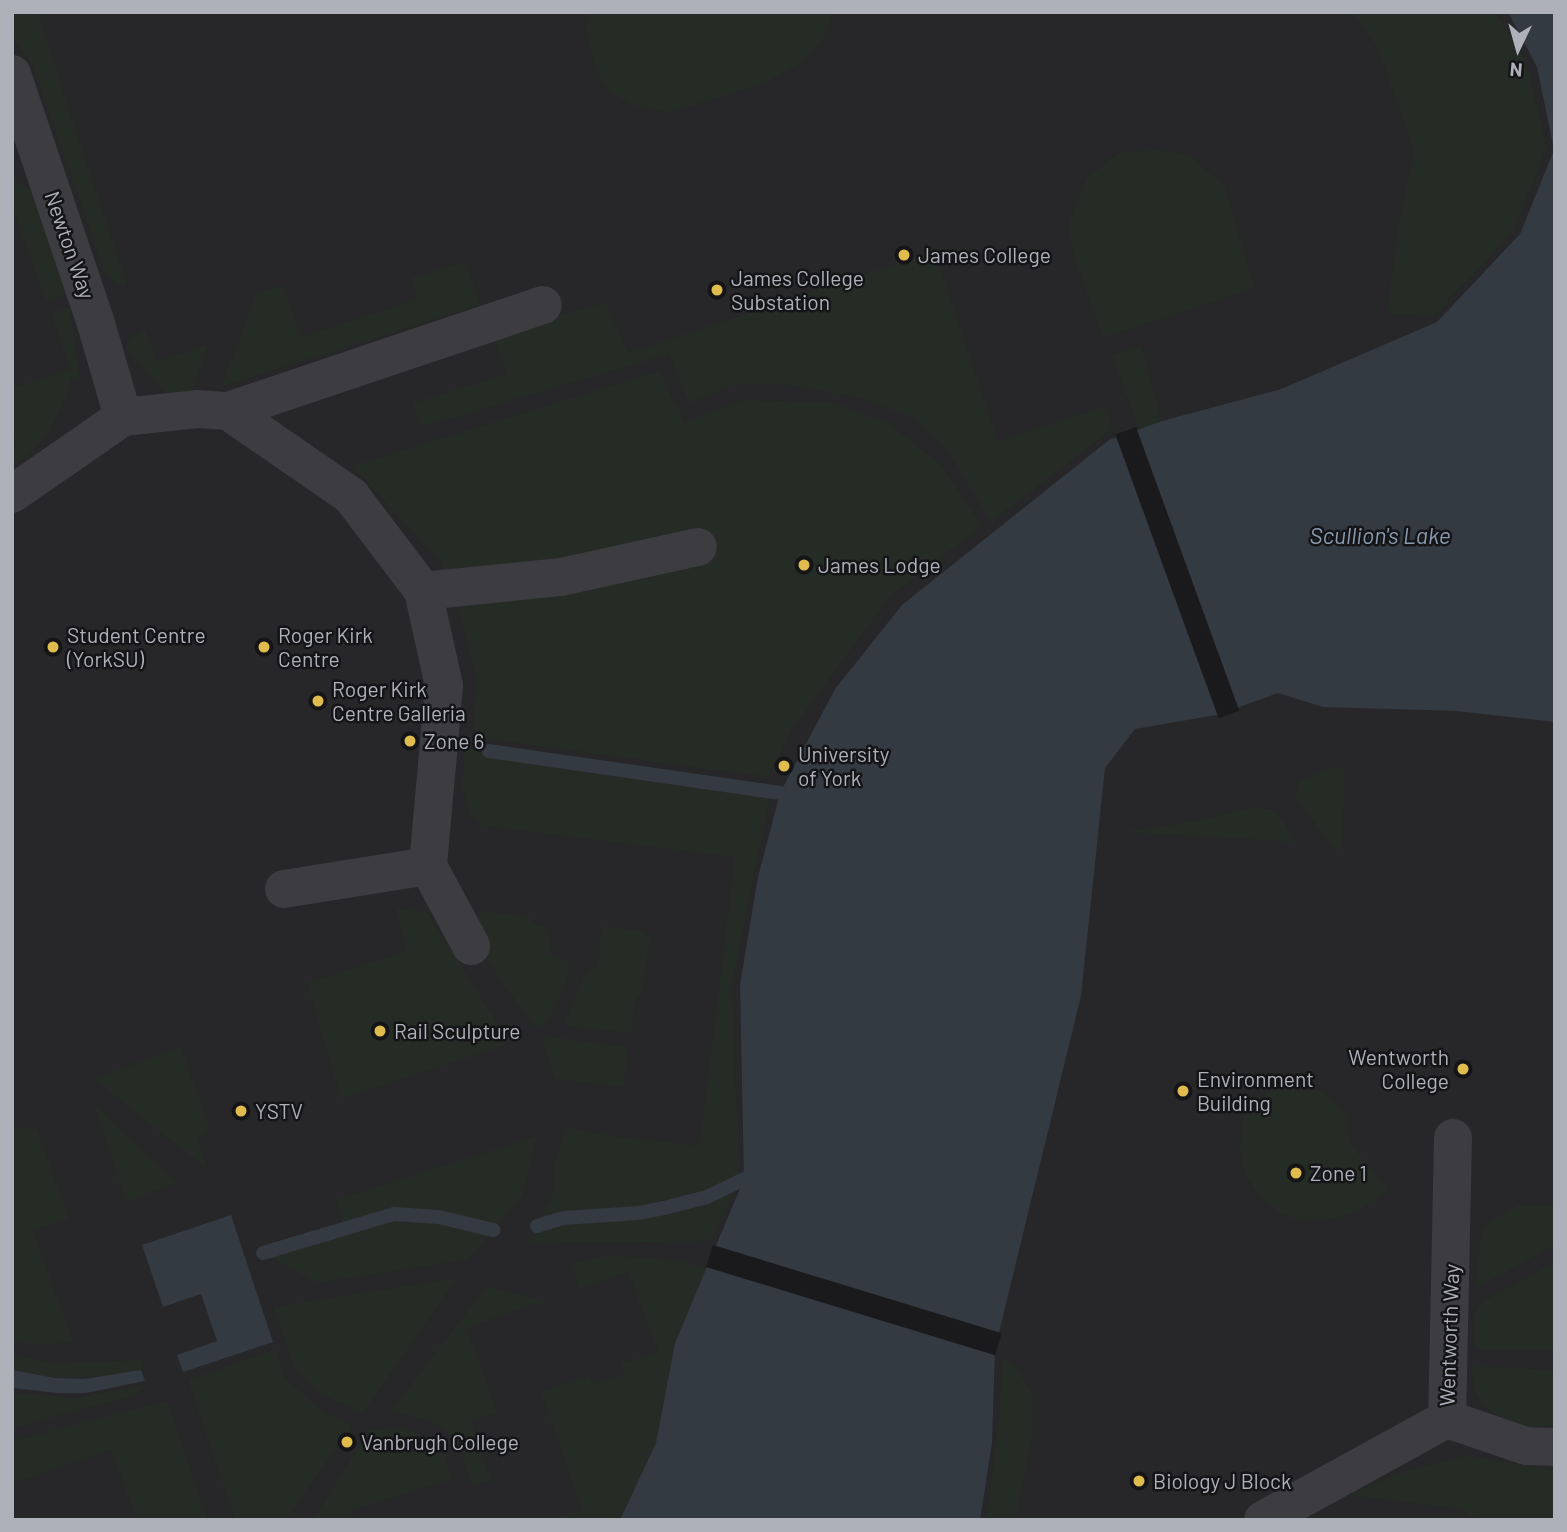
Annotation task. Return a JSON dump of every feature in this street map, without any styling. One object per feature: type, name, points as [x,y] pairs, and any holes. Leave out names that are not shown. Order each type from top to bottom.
[{"type":"street","name":"Newton Way","points":[[12,74],[95,320],[123,417]]},
{"type":"street","points":[[12,494],[123,417],[198,410],[228,411],[542,305]]},
{"type":"street","points":[[228,411],[351,496],[423,591],[444,686],[428,866],[471,946]]},
{"type":"street","points":[[423,591],[561,577],[698,547]]},
{"type":"street","points":[[284,888],[428,866]]},
{"type":"street","name":"Wentworth Way","points":[[1453,1138],[1447,1419],[1526,1446],[1555,1447]]},
{"type":"street","points":[[1264,1520],[1447,1419]]},
{"type":"shaded area","name":"Zone 6","points":[[12,12],[1555,12],[1555,1520],[12,1520]]},
{"type":"shaded area","points":[[12,12],[37,12],[127,285],[120,286],[105,274],[33,66],[12,36]]},
{"type":"shaded area","points":[[590,12],[831,12],[832,20],[822,40],[803,62],[766,82],[670,113],[635,106],[609,92],[594,66],[586,27]]},
{"type":"shaded area","points":[[1353,12],[1495,12],[1526,62],[1547,147],[1513,231],[1433,317],[1387,313],[1398,229],[1414,151],[1378,49]]},
{"type":"shaded area","points":[[1157,150],[1190,155],[1225,187],[1255,288],[1103,338],[1074,257],[1068,225],[1087,177],[1121,152]]},
{"type":"shaded area","points":[[12,179],[35,192],[68,294],[46,301],[12,207]]},
{"type":"shaded area","points":[[935,251],[998,441],[1106,406],[1113,428],[991,522],[949,452],[912,417],[857,397],[791,385],[735,384],[689,403],[669,354],[422,427],[412,403],[507,374],[492,334],[606,302],[628,353]]},
{"type":"shaded area","points":[[466,261],[480,305],[221,387],[257,293],[282,285],[302,337],[418,299],[411,278]]},
{"type":"shaded area","points":[[70,307],[79,377],[70,379],[68,393],[49,432],[12,467],[12,448],[17,446],[12,432],[12,388],[70,369],[51,313]]},
{"type":"shaded area","points":[[145,330],[157,362],[208,344],[192,393],[169,396],[126,349],[129,339]]},
{"type":"shaded area","points":[[1141,346],[1162,421],[1139,430],[1112,355]]},
{"type":"shaded area","points":[[659,371],[685,422],[742,400],[832,402],[888,423],[941,465],[982,526],[890,596],[790,732],[768,777],[474,737],[476,674],[460,614],[440,561],[352,466]]},
{"type":"shaded area","points":[[465,748],[770,797],[732,984],[739,1181],[711,1241],[528,1244],[555,1188],[554,1164],[566,1126],[598,1134],[691,1145],[700,1143],[735,857],[485,826],[470,815],[462,787]]},
{"type":"shaded area","points":[[1335,766],[1345,771],[1342,851],[1332,846],[1294,796],[1301,780]]},
{"type":"shaded area","points":[[1248,808],[1271,809],[1285,824],[1294,842],[1123,832],[1196,821]]},
{"type":"shaded area","points":[[396,908],[428,913],[495,1020],[506,1045],[341,1099],[307,983],[406,951]]},
{"type":"shaded area","points":[[479,911],[529,916],[534,925],[547,928],[553,956],[569,962],[567,982],[547,1023],[537,1028],[507,990],[483,952],[478,931]]},
{"type":"shaded area","points":[[601,926],[642,931],[650,939],[642,992],[634,1001],[632,1033],[569,1027],[565,1020],[586,973],[599,966]]},
{"type":"shaded area","points":[[552,1037],[628,1047],[624,1087],[554,1079],[543,1040]]},
{"type":"shaded area","points":[[181,1046],[210,1130],[198,1138],[207,1169],[94,1079]]},
{"type":"shaded area","points":[[1274,1089],[1322,1091],[1348,1115],[1349,1142],[1388,1190],[1356,1212],[1331,1219],[1300,1221],[1280,1213],[1259,1196],[1245,1174],[1240,1152],[1241,1126],[1248,1108]]},
{"type":"shaded area","points":[[94,1104],[177,1183],[126,1202]]},
{"type":"shaded area","points":[[12,1127],[37,1129],[69,1218],[33,1230],[73,1342],[47,1345],[20,1343],[12,1337]]},
{"type":"shaded area","points":[[537,1136],[522,1196],[469,1259],[317,1283],[263,1253],[343,1225],[336,1200]]},
{"type":"shaded area","points":[[1517,1205],[1555,1206],[1555,1245],[1476,1288],[1481,1231]]},
{"type":"shaded area","points":[[608,1255],[675,1260],[707,1268],[675,1343],[656,1443],[620,1520],[553,1520],[582,1509],[541,1392],[590,1375],[593,1384],[624,1374],[621,1364],[658,1351],[628,1272],[579,1289],[571,1264]]},
{"type":"shaded area","points":[[1555,1262],[1555,1351],[1480,1350],[1473,1342],[1475,1313],[1482,1302]]},
{"type":"shaded area","points":[[457,1278],[363,1413],[322,1395],[294,1367],[273,1307]]},
{"type":"shaded area","points":[[487,1286],[543,1301],[467,1328],[497,1413],[471,1421],[491,1480],[472,1486],[460,1450],[446,1430],[431,1421],[391,1411]]},
{"type":"shaded area","points":[[276,1349],[284,1377],[321,1410],[352,1425],[286,1520],[235,1520],[188,1380]]},
{"type":"shaded area","points":[[12,1354],[50,1363],[141,1360],[142,1365],[141,1370],[111,1376],[55,1378],[12,1370]]},
{"type":"shaded area","points":[[1001,1358],[1015,1365],[1032,1393],[1032,1438],[1015,1520],[986,1520],[1000,1411]]},
{"type":"shaded area","points":[[1478,1366],[1555,1370],[1555,1426],[1523,1426],[1494,1414],[1482,1404],[1473,1388],[1472,1369]]},
{"type":"shaded area","points":[[148,1384],[134,1396],[12,1428],[12,1392],[74,1398]]},
{"type":"shaded area","points":[[167,1401],[208,1520],[137,1520],[111,1450],[13,1483],[12,1441]]},
{"type":"shaded area","points":[[405,1428],[428,1439],[444,1456],[453,1479],[352,1510],[355,1520],[313,1520],[370,1429]]},
{"type":"shaded area","points":[[1468,1455],[1555,1471],[1555,1520],[1478,1520],[1460,1509],[1350,1495],[1398,1473]]},
{"type":"water","name":"Scullion's Lake","points":[[1508,12],[1555,12],[1555,722],[1456,711],[1323,707],[1278,693],[1217,715],[1135,729],[1105,768],[1081,996],[995,1349],[992,1443],[980,1520],[620,1520],[656,1443],[675,1343],[744,1179],[740,985],[758,877],[780,793],[835,689],[902,605],[1109,440],[1162,421],[1281,389],[1437,322],[1520,234],[1554,150],[1537,67]]},
{"type":"water","points":[[231,1215],[273,1342],[183,1372],[177,1355],[217,1341],[201,1294],[163,1307],[142,1245]]},
{"type":"water","points":[[12,1370],[55,1378],[84,1379],[141,1370],[145,1381],[86,1393],[57,1393],[12,1388]]},
{"type":"pier","points":[[1136,427],[1239,711],[1219,718],[1115,435]]},
{"type":"pier","points":[[713,1245],[1002,1333],[995,1355],[706,1267]]},
{"type":"waterway","points":[[489,751],[780,793]]},
{"type":"waterway","points":[[537,1226],[563,1218],[639,1213],[664,1208],[707,1197],[744,1179]]},
{"type":"waterway","points":[[263,1253],[394,1214],[439,1217],[493,1230]]},
{"type":"place","name":"James College","points":[[904,255]]},
{"type":"place","name":"James College Substation","points":[[717,290]]},
{"type":"place","name":"James Lodge","points":[[804,565]]},
{"type":"place","name":"Student Centre (YorkSU)","points":[[53,647]]},
{"type":"place","name":"Roger Kirk Centre","points":[[264,647]]},
{"type":"place","name":"Roger Kirk Centre Galleria","points":[[318,701]]},
{"type":"place","name":"Zone 6","points":[[410,741]]},
{"type":"place","name":"University of York","points":[[784,766]]},
{"type":"place","name":"Rail Sculpture","points":[[380,1031]]},
{"type":"place","name":"Wentworth College","points":[[1463,1069]]},
{"type":"place","name":"Environment Building","points":[[1183,1091]]},
{"type":"place","name":"YSTV","points":[[241,1111]]},
{"type":"place","name":"Zone 1","points":[[1296,1173]]},
{"type":"place","name":"Vanbrugh College","points":[[347,1442]]},
{"type":"place","name":"Biology J Block","points":[[1139,1481]]}]
